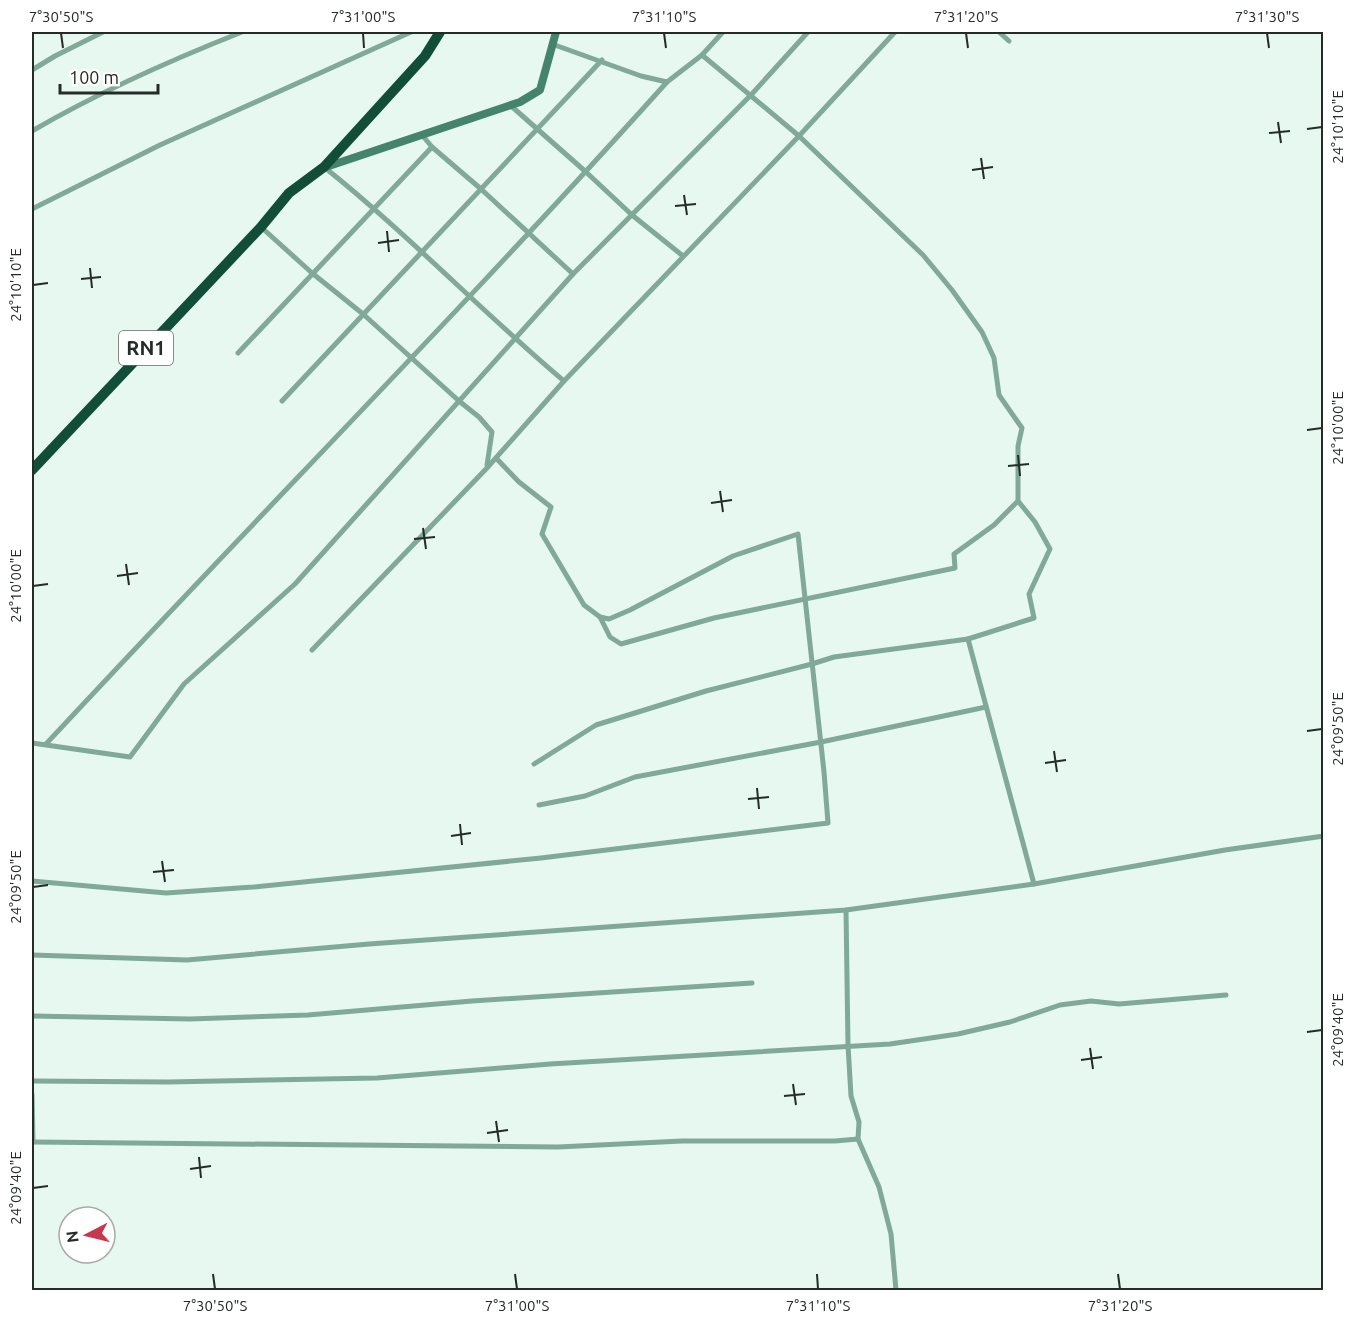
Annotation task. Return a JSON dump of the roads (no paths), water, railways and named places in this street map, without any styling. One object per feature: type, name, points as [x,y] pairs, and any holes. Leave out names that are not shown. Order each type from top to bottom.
[{"type":"highway","name":"RN1","points":[[32,470],[261,227],[289,193],[324,167],[425,56],[440,32]]},
{"type":"street","points":[[32,70],[103,32]]},
{"type":"street","points":[[32,131],[113,89],[199,49],[243,32]]},
{"type":"street","points":[[32,209],[160,145],[411,32]]},
{"type":"street","points":[[324,167],[520,102],[540,90],[556,32]]},
{"type":"street","points":[[46,744],[412,359],[586,172],[667,81],[702,55],[723,32]]},
{"type":"street","points":[[32,742],[130,757],[184,684],[295,584],[573,274],[751,95],[808,32]]},
{"type":"street","points":[[312,650],[486,469],[564,381],[799,136],[895,32]]},
{"type":"street","points":[[999,32],[1009,41]]},
{"type":"street","points":[[552,44],[602,60],[641,76],[667,81]]},
{"type":"street","points":[[534,764],[596,725],[706,691],[834,657],[968,639],[1034,618],[1029,594],[1050,549],[1035,522],[1018,501],[1018,446],[1022,428],[999,395],[994,358],[982,332],[923,255],[799,136],[702,55]]},
{"type":"street","points":[[282,401],[602,60]]},
{"type":"street","points":[[510,105],[632,215],[683,256]]},
{"type":"street","points":[[422,135],[432,147],[573,274]]},
{"type":"street","points":[[238,353],[432,147]]},
{"type":"street","points":[[324,167],[375,208],[516,340],[564,381]]},
{"type":"street","points":[[261,227],[479,417],[492,432],[486,469]]},
{"type":"street","points":[[32,881],[166,893],[253,887],[541,858],[828,823],[798,534],[733,556],[609,619],[600,617],[584,605],[542,534],[551,507],[519,482],[496,458]]},
{"type":"street","points":[[600,617],[610,637],[621,644],[714,618],[955,568],[954,554],[994,525],[1018,501]]},
{"type":"street","points":[[968,639],[1034,884]]},
{"type":"street","points":[[539,805],[585,796],[635,777],[821,742],[987,707]]},
{"type":"street","points":[[32,955],[187,960],[381,943],[846,910],[1034,884],[1225,850],[1323,836]]},
{"type":"street","points":[[846,910],[851,1096],[859,1122],[858,1139],[879,1187],[891,1234],[896,1290]]},
{"type":"street","points":[[32,1016],[190,1019],[308,1015],[472,1001],[752,982]]},
{"type":"street","points":[[32,1081],[168,1082],[377,1078],[550,1064],[890,1044],[958,1034],[1010,1022],[1060,1005],[1091,1001],[1119,1004],[1226,995]]},
{"type":"street","points":[[32,1094],[32,1142],[558,1147],[682,1140],[835,1141],[858,1139]]}]
